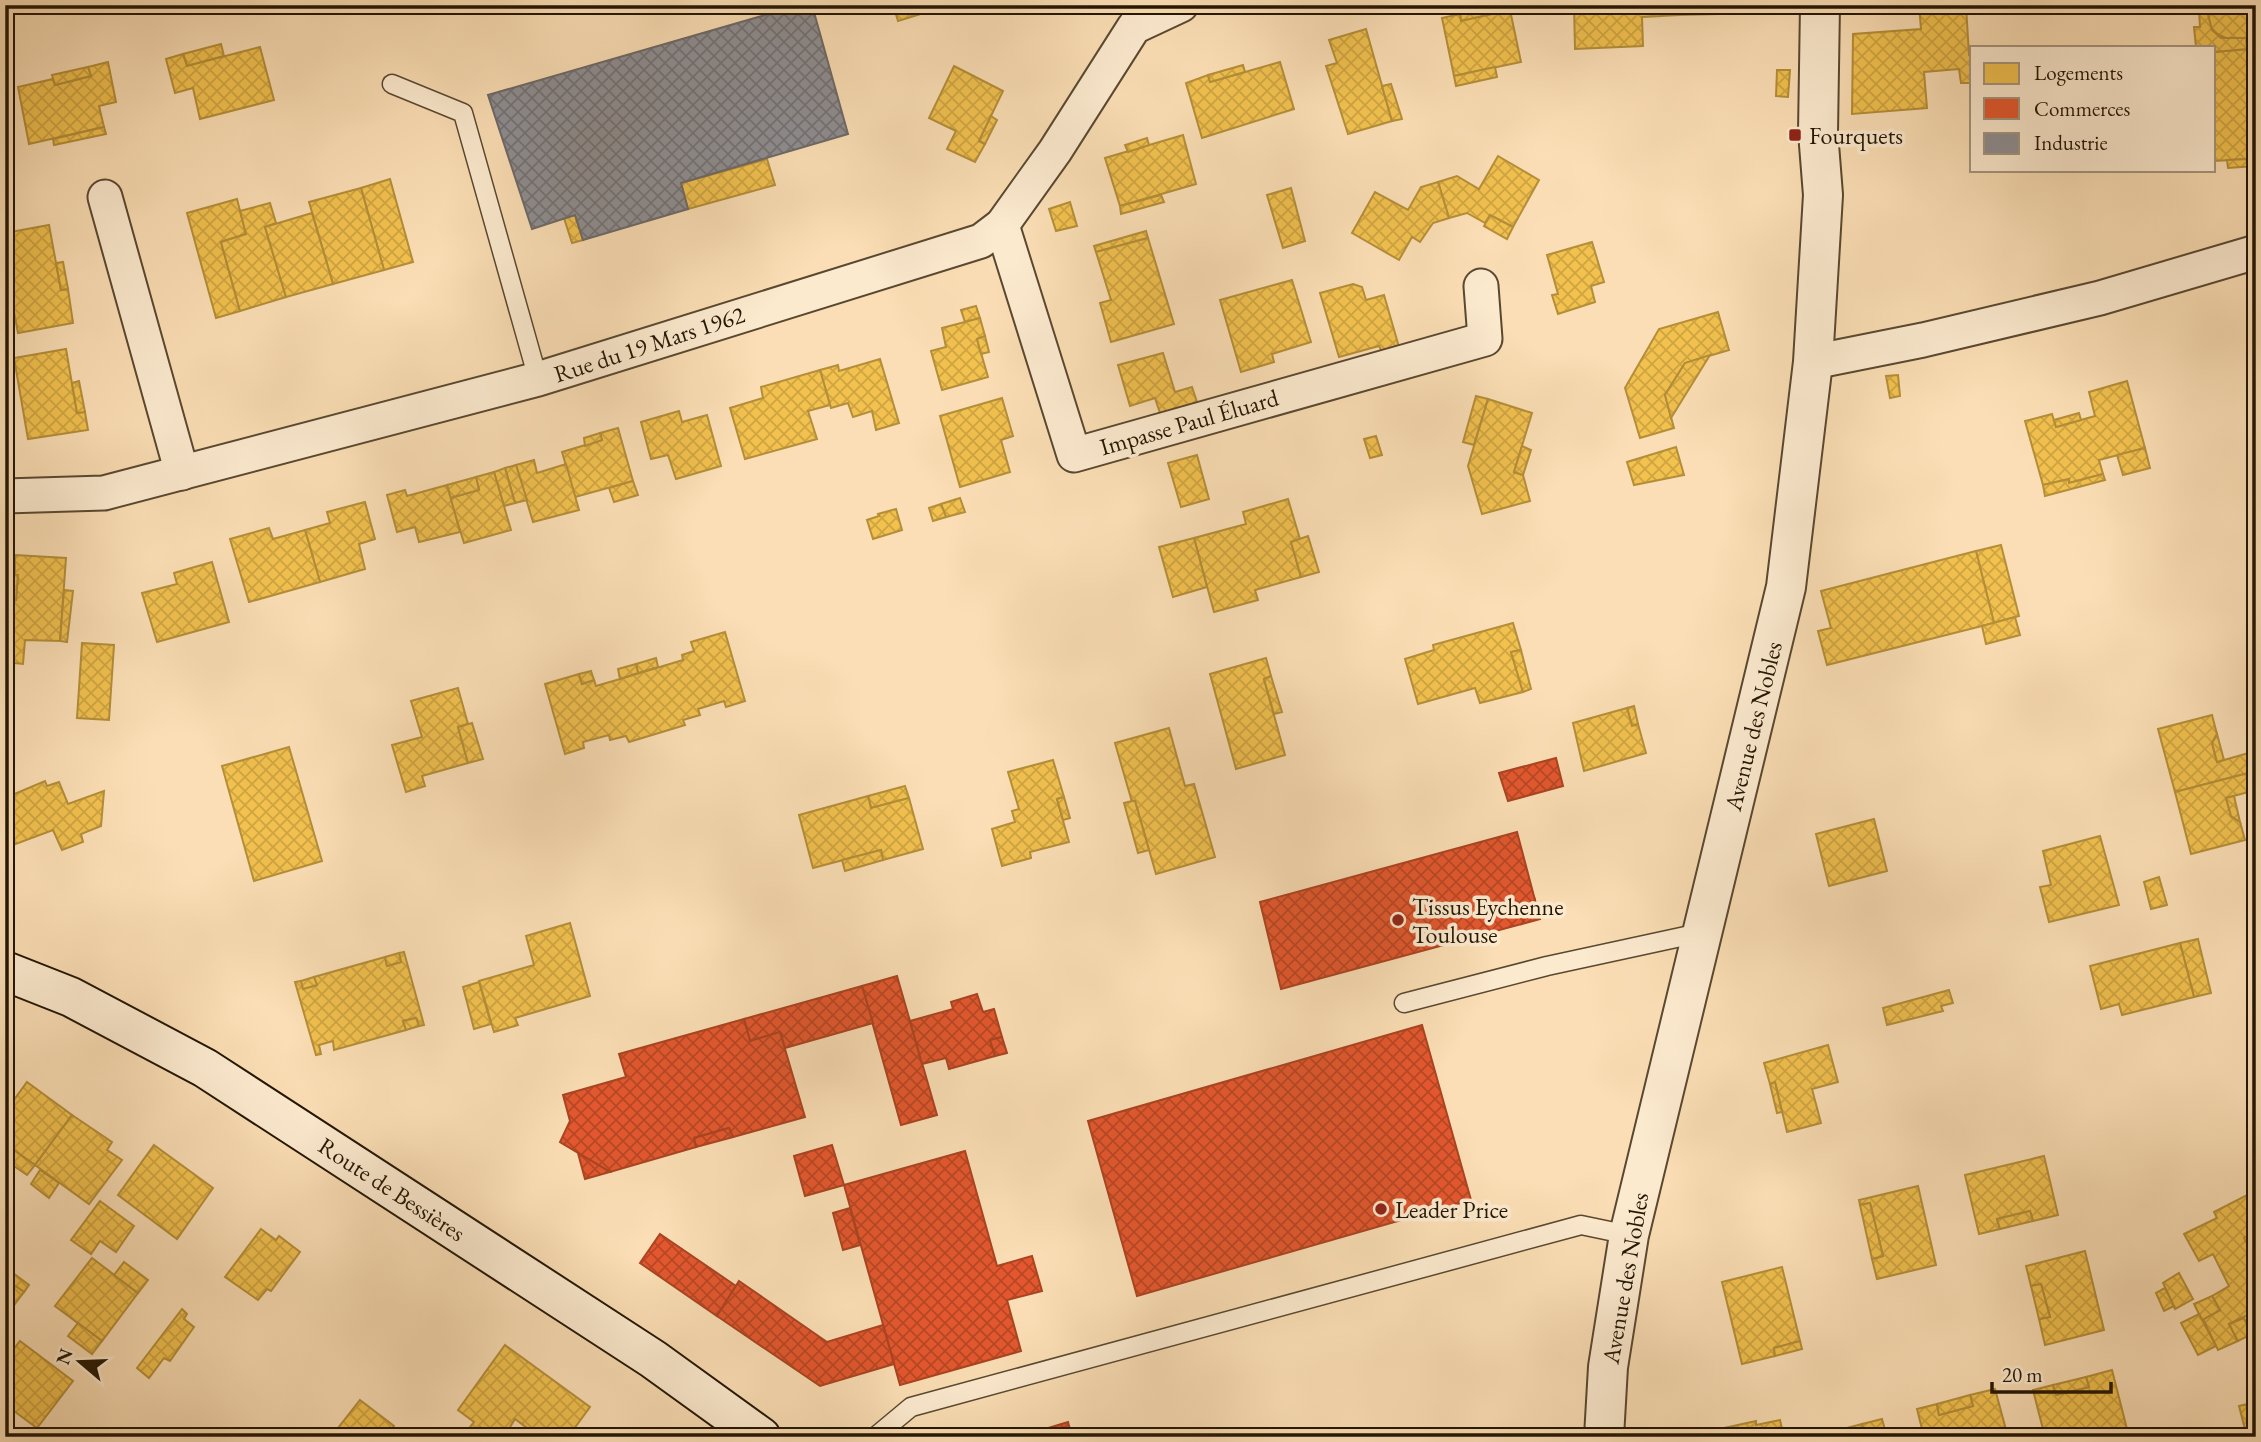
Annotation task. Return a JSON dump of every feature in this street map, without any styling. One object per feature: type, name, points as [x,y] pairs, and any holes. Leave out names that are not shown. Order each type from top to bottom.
[{"type":"street","name":"Rue du 19 Mars 1962","points":[[5,496],[104,493],[182,473],[537,379],[981,241],[1002,225],[1055,151],[1134,27],[1181,5]]},
{"type":"street","name":"Avenue des Nobles","points":[[1604,1437],[1608,1367],[1629,1236],[1786,587],[1813,362],[1823,195],[1818,132],[1821,5]]},
{"type":"street","points":[[105,197],[182,473]]},
{"type":"street","name":"Impasse Paul Éluard","points":[[1002,225],[1074,455],[1485,339],[1481,286]]},
{"type":"street","points":[[1813,362],[1923,340],[2100,298],[2256,252]]},
{"type":"street","name":"Route de Bessières","points":[[5,971],[71,997],[205,1068],[653,1359],[761,1437]]},
{"type":"lane","points":[[392,84],[463,113],[537,379]]},
{"type":"lane","points":[[1404,1003],[1547,966],[1704,932]]},
{"type":"lane","points":[[875,1437],[911,1407],[1581,1225],[1629,1236]]},
{"type":"building: Logements","points":[[893,5],[925,5],[927,12],[898,21]]},
{"type":"building: Logements","points":[[1574,5],[1661,5],[1661,16],[1642,17],[1643,46],[1575,49]]},
{"type":"building: Logements","points":[[1661,5],[1744,5],[1678,7],[1679,15],[1661,16]]},
{"type":"building: Logements","points":[[1919,5],[1966,5],[1970,83],[1961,83],[1959,69],[1924,72],[1927,108],[1852,114],[1853,34],[1921,29]]},
{"type":"building: Logements","points":[[2198,5],[2256,5],[2256,150],[2248,150],[2248,159],[2216,161],[2216,52],[2247,49],[2246,38],[2228,39],[2215,33],[2210,26],[2207,11],[2199,11]]},
{"type":"building: Logements","points":[[1717,6],[1718,14],[1679,15],[1678,7]]},
{"type":"building: Logements","points":[[1483,10],[1485,16],[1461,21],[1460,14]]},
{"type":"building: Logements","points":[[1510,10],[1521,62],[1454,76],[1442,18],[1460,14],[1461,21]]},
{"type":"building: Logements","points":[[2199,11],[2207,11],[2212,30],[2221,38],[2246,38],[2247,49],[2216,52],[2216,46],[2196,46],[2194,27],[2200,27]]},
{"type":"building: Logements","points":[[1366,29],[1392,121],[1348,134],[1326,66],[1337,63],[1329,40]]},
{"type":"building: Logements","points":[[221,44],[224,56],[187,66],[183,54]]},
{"type":"building: Logements","points":[[260,47],[274,100],[200,119],[193,88],[175,93],[166,59],[183,54],[187,66]]},
{"type":"building: Logements","points":[[108,62],[116,102],[99,106],[104,127],[29,144],[18,87],[53,79],[55,85],[91,76],[88,67]]},
{"type":"building: Logements","points":[[1280,62],[1294,109],[1202,138],[1186,83],[1208,75],[1210,82]]},
{"type":"building: Logements","points":[[1243,65],[1245,72],[1210,82],[1208,75]]},
{"type":"building: Logements","points":[[954,66],[1003,91],[979,141],[985,144],[975,162],[947,149],[956,131],[929,118]]},
{"type":"building: Logements","points":[[88,67],[91,76],[55,85],[52,75]]},
{"type":"building: Logements","points":[[1495,67],[1497,77],[1456,86],[1454,76]]},
{"type":"building: Logements","points":[[1777,70],[1790,70],[1788,97],[1776,96]]},
{"type":"building: Logements","points":[[1391,84],[1402,119],[1392,121],[1382,86]]},
{"type":"building: Logements","points":[[991,116],[997,120],[985,144],[979,141]]},
{"type":"building: Logements","points":[[104,127],[106,134],[54,145],[53,139]]},
{"type":"building: Logements","points":[[1183,135],[1196,184],[1120,206],[1105,158]]},
{"type":"building: Logements","points":[[1147,138],[1149,145],[1128,152],[1125,145]]},
{"type":"building: Logements","points":[[2248,150],[2256,150],[2256,166],[2228,168],[2227,160],[2248,159]]},
{"type":"building: Logements","points":[[1498,156],[1539,180],[1513,227],[1490,215],[1485,223],[1467,213],[1449,218],[1438,182],[1457,176],[1479,189]]},
{"type":"building: Logements","points":[[767,159],[775,185],[688,209],[681,183]]},
{"type":"building: Logements","points":[[390,179],[413,262],[384,270],[361,188]]},
{"type":"building: Logements","points":[[1438,182],[1449,218],[1433,223],[1420,242],[1412,237],[1399,260],[1352,233],[1375,192],[1408,210],[1421,187]]},
{"type":"building: Logements","points":[[361,188],[384,270],[333,284],[309,202]]},
{"type":"building: Logements","points":[[1291,188],[1305,241],[1283,248],[1267,195]]},
{"type":"building: Logements","points":[[1161,195],[1164,202],[1121,214],[1120,206]]},
{"type":"building: Logements","points":[[237,199],[246,234],[221,242],[240,311],[216,318],[187,213]]},
{"type":"building: Logements","points":[[1070,202],[1077,226],[1056,231],[1049,209]]},
{"type":"building: Logements","points":[[270,203],[276,223],[265,227],[286,297],[240,311],[221,242],[246,234],[240,211]]},
{"type":"building: Logements","points":[[312,213],[333,284],[286,297],[265,227]]},
{"type":"building: Logements","points":[[575,215],[583,240],[572,243],[564,218]]},
{"type":"building: Logements","points":[[1490,215],[1513,227],[1507,239],[1484,226]]},
{"type":"building: Logements","points":[[49,225],[61,290],[68,289],[73,323],[18,333],[5,266],[5,233]]},
{"type":"building: Logements","points":[[1146,231],[1148,238],[1096,252],[1094,246]]},
{"type":"building: Logements","points":[[1148,238],[1174,324],[1111,342],[1100,303],[1111,300],[1096,252]]},
{"type":"building: Logements","points":[[1592,242],[1604,282],[1591,286],[1595,302],[1558,314],[1552,295],[1558,294],[1547,255]]},
{"type":"building: Logements","points":[[63,262],[68,289],[61,290],[56,263]]},
{"type":"building: Logements","points":[[1292,280],[1311,342],[1272,354],[1274,362],[1241,372],[1220,300]]},
{"type":"building: Logements","points":[[1353,284],[1362,287],[1366,300],[1384,295],[1399,347],[1382,352],[1379,346],[1339,357],[1320,293]]},
{"type":"building: Logements","points":[[976,306],[980,318],[965,322],[961,310]]},
{"type":"building: Logements","points":[[1718,312],[1729,350],[1685,363],[1665,395],[1674,428],[1640,438],[1625,388],[1659,329]]},
{"type":"building: Logements","points":[[980,318],[985,336],[977,339],[988,377],[942,390],[931,351],[946,347],[942,328]]},
{"type":"building: Logements","points":[[985,336],[989,352],[981,354],[977,339]]},
{"type":"building: Logements","points":[[66,349],[77,413],[85,412],[88,430],[28,439],[14,358]]},
{"type":"building: Logements","points":[[1163,353],[1175,392],[1192,387],[1198,405],[1161,416],[1155,398],[1130,406],[1118,365]]},
{"type":"building: Logements","points":[[1710,355],[1671,418],[1665,395],[1685,363]]},
{"type":"building: Logements","points":[[880,359],[899,423],[876,430],[872,411],[853,417],[848,403],[831,408],[820,370],[838,365],[839,371]]},
{"type":"building: Logements","points":[[820,370],[830,405],[808,411],[817,439],[745,459],[730,408],[763,398],[761,387]]},
{"type":"building: Logements","points":[[1898,375],[1900,396],[1890,398],[1886,376]]},
{"type":"building: Logements","points":[[79,381],[85,412],[77,413],[72,383]]},
{"type":"building: Logements","points":[[2127,381],[2145,448],[2099,460],[2103,474],[2069,483],[2069,479],[2043,485],[2025,421],[2052,414],[2056,427],[2095,416],[2089,392]]},
{"type":"building: Logements","points":[[1476,396],[1488,399],[1474,445],[1463,442]]},
{"type":"building: Logements","points":[[1002,398],[1013,436],[1001,440],[1010,472],[960,487],[940,416]]},
{"type":"building: Logements","points":[[1488,399],[1532,413],[1514,472],[1523,475],[1530,501],[1482,514],[1468,466]]},
{"type":"building: Logements","points":[[679,411],[682,422],[707,415],[721,466],[676,479],[668,455],[651,459],[641,422]]},
{"type":"building: Logements","points":[[2079,413],[2081,420],[2056,427],[2054,420]]},
{"type":"building: Logements","points":[[618,428],[633,481],[575,497],[562,452],[602,440],[600,433]]},
{"type":"building: Logements","points":[[600,433],[602,440],[585,446],[584,438]]},
{"type":"building: Logements","points":[[1376,436],[1382,455],[1370,458],[1364,439]]},
{"type":"building: Logements","points":[[1522,446],[1531,450],[1523,475],[1514,472]]},
{"type":"building: Logements","points":[[1676,447],[1684,475],[1634,485],[1627,462]]},
{"type":"building: Logements","points":[[2145,448],[2150,468],[2123,475],[2117,455]]},
{"type":"building: Logements","points":[[1197,455],[1209,499],[1181,507],[1168,463]]},
{"type":"building: Logements","points":[[534,460],[537,473],[566,464],[579,510],[533,522],[516,465]]},
{"type":"building: Logements","points":[[516,465],[527,500],[515,503],[505,468]]},
{"type":"building: Logements","points":[[505,468],[515,503],[504,506],[494,472]]},
{"type":"building: Logements","points":[[494,472],[511,530],[464,543],[450,498],[479,490],[476,477]]},
{"type":"building: Logements","points":[[2103,474],[2105,480],[2045,496],[2043,485],[2069,479],[2069,483]]},
{"type":"building: Logements","points":[[476,477],[479,490],[450,498],[447,485]]},
{"type":"building: Logements","points":[[633,481],[638,495],[614,502],[609,488]]},
{"type":"building: Logements","points":[[447,485],[460,532],[419,542],[415,527],[397,532],[387,495],[405,490],[407,496]]},
{"type":"building: Logements","points":[[960,498],[965,512],[946,517],[941,504]]},
{"type":"building: Logements","points":[[1288,499],[1300,539],[1291,542],[1301,577],[1255,590],[1258,600],[1214,612],[1194,538],[1246,524],[1243,512]]},
{"type":"building: Logements","points":[[365,502],[375,539],[359,544],[365,569],[320,582],[305,530],[330,523],[327,512]]},
{"type":"building: Logements","points":[[941,504],[946,517],[933,521],[929,508]]},
{"type":"building: Logements","points":[[896,509],[902,530],[873,539],[867,520]]},
{"type":"building: Logements","points":[[269,528],[273,539],[305,530],[320,582],[249,602],[230,539]]},
{"type":"building: Logements","points":[[1308,536],[1319,572],[1301,577],[1291,542]]},
{"type":"building: Logements","points":[[1194,538],[1207,587],[1173,597],[1159,547]]},
{"type":"building: Logements","points":[[2001,545],[2019,616],[1994,623],[1976,551]]},
{"type":"building: Logements","points":[[1976,551],[1994,623],[1827,665],[1818,631],[1831,628],[1821,591]]},
{"type":"building: Logements","points":[[15,555],[66,558],[60,641],[25,640],[23,664],[5,662],[5,618],[11,619],[12,600],[16,600],[18,575],[15,575]]},
{"type":"building: Logements","points":[[212,562],[229,622],[157,642],[142,593],[177,584],[174,573]]},
{"type":"building: Logements","points":[[6,574],[18,575],[11,619],[5,618]]},
{"type":"building: Logements","points":[[64,590],[73,591],[67,642],[60,641]]},
{"type":"building: Logements","points":[[2015,617],[2020,635],[1986,644],[1982,626]]},
{"type":"building: Logements","points":[[1513,623],[1521,650],[1511,652],[1523,692],[1480,703],[1475,688],[1418,704],[1405,659],[1434,650],[1433,645]]},
{"type":"building: Logements","points":[[725,632],[745,701],[726,707],[724,701],[698,709],[700,715],[683,720],[685,725],[629,742],[626,736],[610,740],[609,735],[583,742],[584,748],[565,754],[545,684],[579,674],[582,684],[594,680],[596,686],[683,660],[682,655],[694,651],[691,642]]},
{"type":"building: Logements","points":[[82,643],[114,645],[109,720],[77,718]]},
{"type":"building: Logements","points":[[1521,650],[1531,689],[1523,692],[1511,652]]},
{"type":"building: Logements","points":[[656,658],[658,667],[638,673],[636,664]]},
{"type":"building: Logements","points":[[1266,658],[1271,676],[1264,679],[1285,755],[1236,769],[1210,674]]},
{"type":"building: Logements","points":[[636,664],[638,673],[620,679],[618,669]]},
{"type":"building: Logements","points":[[591,671],[594,680],[582,684],[579,674]]},
{"type":"building: Logements","points":[[1271,676],[1282,712],[1274,714],[1264,679]]},
{"type":"building: Logements","points":[[458,688],[468,724],[458,727],[468,763],[422,776],[425,786],[406,792],[392,745],[422,737],[411,701]]},
{"type":"building: Logements","points":[[1634,706],[1638,724],[1632,726],[1627,708]]},
{"type":"building: Logements","points":[[1627,708],[1632,726],[1638,724],[1646,753],[1584,771],[1573,723]]},
{"type":"building: Logements","points":[[2212,715],[2217,734],[2212,743],[2217,762],[2252,752],[2256,771],[2175,792],[2158,729]]},
{"type":"building: Logements","points":[[472,723],[483,759],[468,763],[458,727]]},
{"type":"building: Logements","points":[[1169,728],[1185,786],[1194,784],[1215,857],[1156,874],[1115,743]]},
{"type":"building: Logements","points":[[2217,734],[2224,760],[2217,762],[2212,743]]},
{"type":"building: Logements","points":[[289,747],[322,861],[254,881],[222,766]]},
{"type":"building: Logements","points":[[1053,760],[1064,797],[1057,799],[1069,842],[1030,852],[1031,858],[1002,866],[992,829],[1015,822],[1012,811],[1019,809],[1008,772]]},
{"type":"building: Logements","points":[[2256,771],[2256,790],[2226,798],[2231,816],[2240,822],[2245,840],[2191,854],[2175,792]]},
{"type":"building: Logements","points":[[45,781],[47,786],[59,782],[68,804],[104,791],[101,826],[81,834],[83,842],[62,850],[53,830],[13,845],[5,823],[5,798]]},
{"type":"building: Logements","points":[[905,786],[909,798],[871,808],[868,796]]},
{"type":"building: Logements","points":[[868,796],[871,808],[909,798],[923,849],[883,860],[881,850],[813,868],[799,815]]},
{"type":"building: Logements","points":[[2234,796],[2240,822],[2231,816],[2226,798]]},
{"type":"building: Logements","points":[[1064,797],[1070,818],[1063,820],[1057,799]]},
{"type":"building: Logements","points":[[1135,801],[1149,850],[1138,853],[1124,803]]},
{"type":"building: Logements","points":[[1874,819],[1887,871],[1829,886],[1816,834]]},
{"type":"building: Logements","points":[[2100,836],[2119,905],[2049,922],[2040,887],[2051,885],[2043,851]]},
{"type":"building: Logements","points":[[881,850],[883,860],[845,871],[842,860]]},
{"type":"building: Logements","points":[[2159,877],[2167,905],[2151,909],[2144,882]]},
{"type":"building: Logements","points":[[570,923],[590,996],[515,1018],[518,1025],[494,1032],[479,981],[534,965],[526,936]]},
{"type":"building: Logements","points":[[2198,939],[2211,993],[2194,997],[2180,943]]},
{"type":"building: Logements","points":[[2180,943],[2194,997],[2122,1015],[2119,1004],[2101,1009],[2090,966]]},
{"type":"building: Logements","points":[[404,952],[424,1025],[419,1026],[416,1018],[403,1021],[406,1030],[334,1050],[333,1041],[319,1045],[321,1054],[316,1055],[295,982],[301,981],[303,989],[317,985],[314,977],[385,957],[387,966],[401,962],[399,953]]},
{"type":"building: Logements","points":[[399,953],[401,962],[387,966],[385,957]]},
{"type":"building: Logements","points":[[314,977],[317,985],[303,989],[301,981]]},
{"type":"building: Logements","points":[[479,982],[491,1024],[474,1029],[463,987]]},
{"type":"building: Logements","points":[[1949,990],[1953,1003],[1941,1006],[1943,1011],[1887,1025],[1883,1008]]},
{"type":"building: Logements","points":[[416,1018],[419,1026],[406,1030],[403,1021]]},
{"type":"building: Logements","points":[[1828,1045],[1838,1082],[1812,1089],[1821,1123],[1787,1132],[1775,1082],[1770,1084],[1764,1063]]},
{"type":"building: Logements","points":[[27,1082],[72,1115],[35,1165],[5,1144],[5,1112]]},
{"type":"building: Logements","points":[[1775,1082],[1782,1112],[1777,1113],[1770,1084]]},
{"type":"building: Logements","points":[[72,1115],[112,1142],[107,1150],[122,1160],[89,1204],[35,1165]]},
{"type":"building: Logements","points":[[5,1144],[35,1165],[27,1175],[5,1160]]},
{"type":"building: Logements","points":[[154,1145],[213,1188],[177,1239],[118,1195]]},
{"type":"building: Logements","points":[[2044,1156],[2058,1215],[2033,1221],[2030,1211],[1997,1219],[2000,1229],[1979,1234],[1965,1175]]},
{"type":"building: Logements","points":[[40,1170],[59,1183],[49,1198],[31,1184]]},
{"type":"building: Logements","points":[[1918,1186],[1936,1265],[1877,1279],[1872,1259],[1883,1256],[1870,1203],[1860,1205],[1859,1200]]},
{"type":"building: Logements","points":[[2249,1194],[2256,1208],[2256,1232],[2244,1238],[2256,1261],[2256,1311],[2229,1324],[2238,1341],[2218,1350],[2203,1319],[2220,1310],[2212,1296],[2229,1286],[2213,1254],[2199,1261],[2184,1234],[2217,1218],[2214,1212]]},
{"type":"building: Logements","points":[[100,1201],[134,1226],[116,1252],[100,1241],[91,1254],[71,1240]]},
{"type":"building: Logements","points":[[1870,1203],[1883,1256],[1872,1259],[1860,1205]]},
{"type":"building: Logements","points":[[2030,1211],[2033,1221],[2000,1229],[1997,1219]]},
{"type":"building: Logements","points":[[261,1229],[276,1240],[279,1236],[300,1252],[271,1291],[267,1289],[258,1300],[225,1277]]},
{"type":"building: Logements","points":[[2085,1251],[2104,1330],[2045,1345],[2039,1319],[2050,1317],[2041,1284],[2031,1286],[2026,1266]]},
{"type":"building: Logements","points":[[92,1258],[138,1293],[102,1341],[55,1306]]},
{"type":"building: Logements","points":[[124,1262],[148,1280],[138,1293],[114,1275]]},
{"type":"building: Logements","points":[[5,1267],[29,1285],[24,1292],[5,1279]]},
{"type":"building: Logements","points":[[1782,1267],[1800,1341],[1774,1348],[1775,1356],[1742,1364],[1722,1282]]},
{"type":"building: Logements","points":[[2179,1273],[2193,1299],[2175,1309],[2163,1283]]},
{"type":"building: Logements","points":[[5,1279],[24,1292],[5,1317]]},
{"type":"building: Logements","points":[[2041,1284],[2050,1317],[2039,1319],[2031,1286]]},
{"type":"building: Logements","points":[[2165,1288],[2174,1306],[2164,1311],[2156,1293]]},
{"type":"building: Logements","points":[[2212,1296],[2220,1310],[2202,1320],[2194,1304]]},
{"type":"building: Logements","points":[[182,1309],[187,1314],[184,1319],[194,1327],[170,1361],[164,1358],[149,1378],[137,1368]]},
{"type":"building: Logements","points":[[2199,1314],[2216,1346],[2198,1355],[2181,1323]]},
{"type":"building: Logements","points":[[2244,1318],[2252,1334],[2238,1341],[2229,1324]]},
{"type":"building: Logements","points":[[78,1323],[102,1341],[92,1354],[68,1336]]},
{"type":"building: Logements","points":[[20,1341],[73,1381],[37,1428],[10,1408],[5,1414],[5,1360]]},
{"type":"building: Logements","points":[[1800,1341],[1802,1349],[1775,1356],[1774,1348]]},
{"type":"building: Logements","points":[[505,1345],[590,1407],[568,1437],[539,1437],[515,1419],[504,1437],[493,1437],[480,1427],[476,1431],[470,1427],[474,1422],[458,1410]]},
{"type":"building: Logements","points":[[2112,1370],[2127,1429],[2097,1437],[2045,1437],[2033,1390],[2053,1385],[2056,1395],[2089,1387],[2086,1377]]},
{"type":"building: Logements","points":[[2086,1377],[2089,1387],[2056,1395],[2053,1385]]},
{"type":"building: Logements","points":[[1995,1389],[2008,1437],[1924,1437],[1917,1409],[1937,1404],[1939,1415],[1973,1406],[1970,1395]]},
{"type":"building: Logements","points":[[1970,1395],[1973,1406],[1939,1415],[1937,1404]]},
{"type":"building: Logements","points":[[360,1400],[394,1426],[385,1437],[331,1437]]},
{"type":"building: Logements","points":[[2256,1402],[2256,1431],[2246,1433],[2239,1406]]},
{"type":"building: Logements","points":[[1882,1419],[1887,1437],[1855,1437],[1864,1434],[1862,1424]]},
{"type":"building: Logements","points":[[1780,1420],[1784,1437],[1711,1437],[1710,1431],[1756,1421],[1756,1425]]},
{"type":"building: Logements","points":[[1862,1424],[1864,1434],[1829,1437],[1828,1433]]},
{"type":"building: Commerces","points":[[1556,758],[1563,786],[1508,801],[1499,773]]},
{"type":"building: Commerces","points":[[1517,832],[1535,900],[1522,924],[1281,989],[1260,902]]},
{"type":"building: Commerces","points":[[1535,900],[1540,919],[1522,924]]},
{"type":"building: Commerces","points":[[897,976],[937,1115],[901,1125],[862,986]]},
{"type":"building: Commerces","points":[[862,986],[873,1023],[785,1048],[780,1032],[750,1041],[744,1019]]},
{"type":"building: Commerces","points":[[977,994],[983,1012],[994,1009],[1002,1037],[990,1040],[995,1056],[949,1069],[946,1058],[922,1064],[910,1021],[953,1009],[951,1002]]},
{"type":"building: Commerces","points":[[744,1019],[750,1041],[780,1032],[805,1117],[733,1137],[729,1128],[694,1138],[696,1147],[610,1172],[560,1142],[570,1121],[563,1095],[626,1077],[619,1054]]},
{"type":"building: Commerces","points":[[1422,1025],[1471,1200],[1137,1296],[1088,1121]]},
{"type":"building: Commerces","points":[[1002,1037],[1007,1053],[995,1056],[990,1040]]},
{"type":"building: Commerces","points":[[729,1128],[733,1137],[696,1147],[694,1138]]},
{"type":"building: Commerces","points":[[832,1145],[844,1185],[805,1196],[794,1156]]},
{"type":"building: Commerces","points":[[965,1151],[997,1266],[1032,1256],[1042,1291],[1007,1300],[1021,1351],[900,1385],[844,1185]]},
{"type":"building: Commerces","points":[[578,1153],[610,1172],[585,1179]]},
{"type":"building: Commerces","points":[[850,1208],[860,1245],[843,1250],[833,1213]]},
{"type":"building: Commerces","points":[[660,1234],[736,1286],[717,1316],[640,1263]]},
{"type":"building: Commerces","points":[[739,1281],[827,1342],[883,1325],[894,1364],[820,1386],[717,1316]]},
{"type":"building: Commerces","points":[[1068,1422],[1072,1437],[1017,1437],[1045,1429]]},
{"type":"building: Industrie","points":[[800,5],[812,5],[848,134],[681,183],[688,209],[583,240],[575,215],[532,229],[488,95]]},
{"type":"place","name":"Fourquets","points":[[1795,135]]},
{"type":"place","name":"Tissus Eychenne Toulouse","points":[[1398,920]]},
{"type":"place","name":"Leader Price","points":[[1381,1209]]}]
